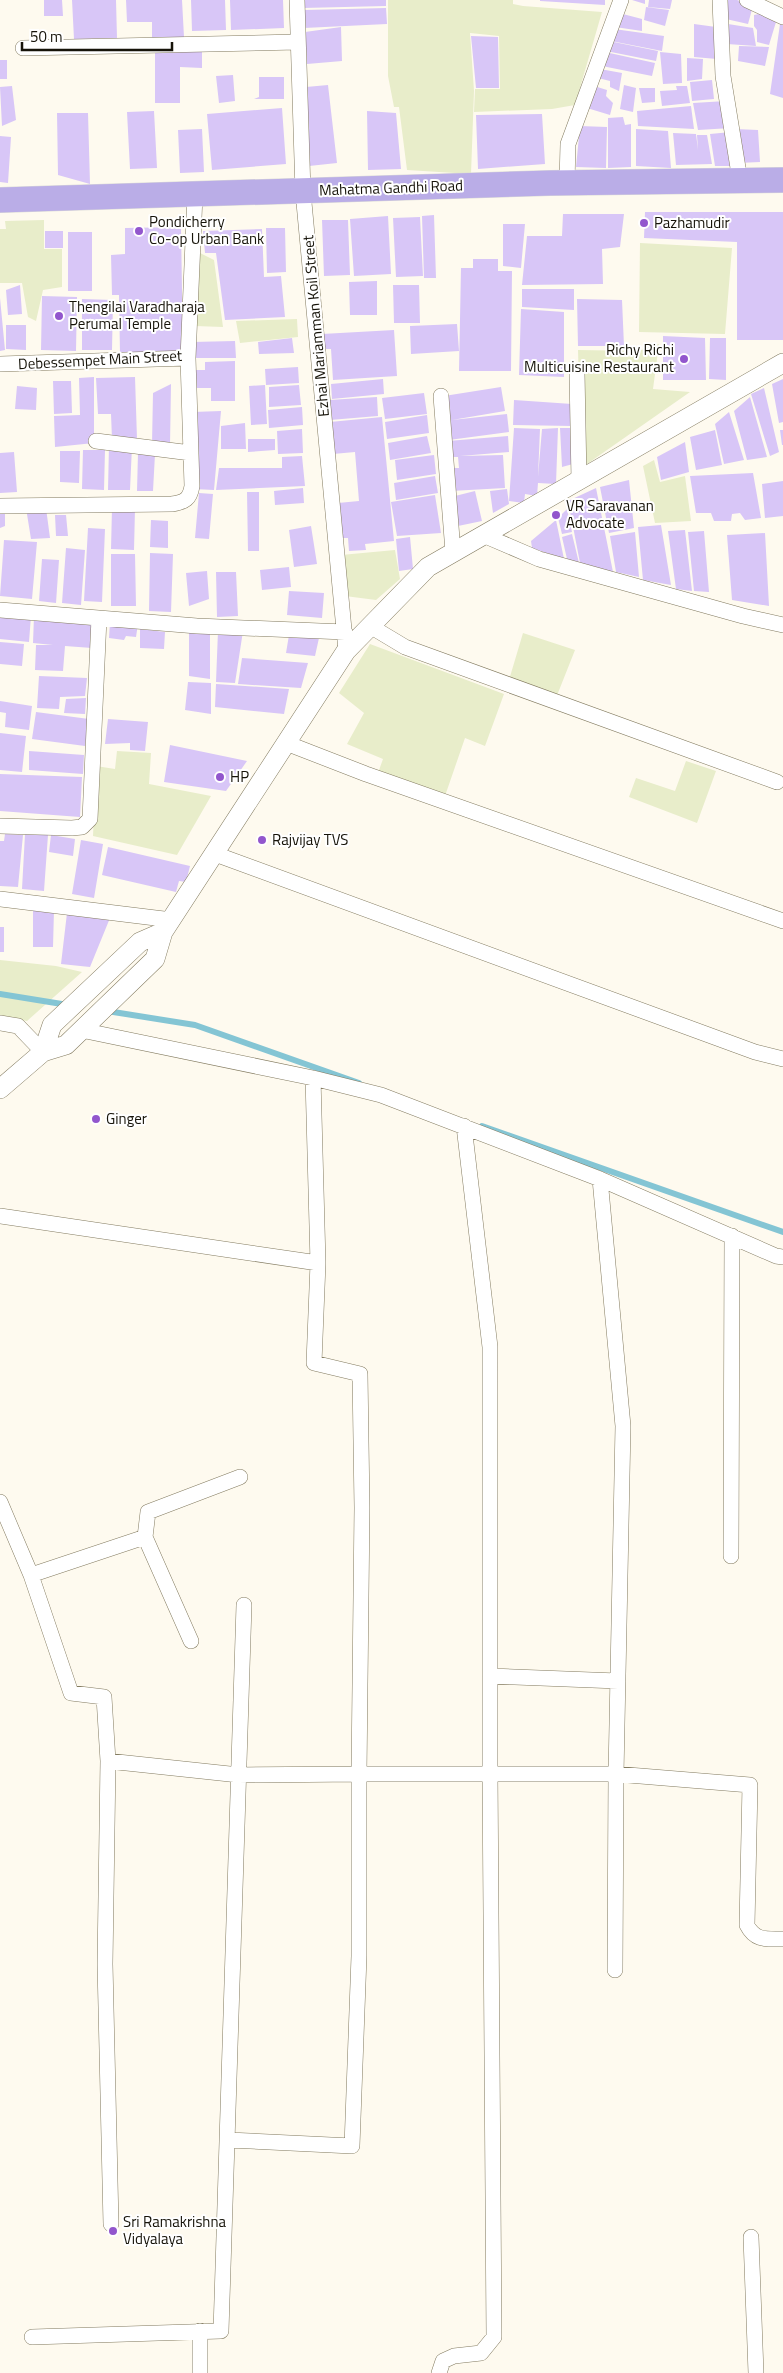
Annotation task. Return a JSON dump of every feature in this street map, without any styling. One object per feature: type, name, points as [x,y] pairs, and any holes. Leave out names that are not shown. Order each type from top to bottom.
[{"type":"main road","name":"Mahatma Gandhi Road","points":[[0,200],[567,183],[783,180]]},
{"type":"street","name":"Ezhai Mariamman Koil Street","points":[[298,0],[297,42],[303,192],[346,651]]},
{"type":"street","points":[[567,183],[568,144],[621,0]]},
{"type":"street","points":[[720,0],[723,76],[740,180]]},
{"type":"street","points":[[747,0],[783,17]]},
{"type":"street","points":[[23,48],[297,42]]},
{"type":"street","name":"Debessempet Main Street","points":[[0,364],[188,358],[195,195]]},
{"type":"street","points":[[0,506],[172,504],[184,502],[191,495],[188,358]]},
{"type":"street","points":[[0,1089],[43,1052],[66,1045],[155,959],[167,926],[346,651],[428,566],[783,363]]},
{"type":"street","points":[[577,373],[579,480]]},
{"type":"street","points":[[441,396],[453,552]]},
{"type":"street","points":[[96,441],[191,453]]},
{"type":"street","points":[[483,535],[539,559],[783,625]]},
{"type":"street","points":[[0,610],[197,626],[344,632]]},
{"type":"street","points":[[0,826],[72,828],[82,827],[90,819],[99,618]]},
{"type":"street","points":[[370,626],[405,647],[777,782]]},
{"type":"street","points":[[286,743],[366,774],[783,921]]},
{"type":"street","points":[[215,854],[755,1052],[783,1059]]},
{"type":"street","points":[[0,899],[167,926]]},
{"type":"street","points":[[43,1052],[52,1025],[140,942],[167,926]]},
{"type":"street","points":[[0,1023],[18,1026],[43,1052]]},
{"type":"street","points":[[81,1030],[313,1078],[380,1095],[600,1178],[732,1236],[783,1256]]},
{"type":"street","points":[[228,2140],[352,2146],[359,1956],[362,1508],[360,1374],[314,1363],[318,1263],[313,1078]]},
{"type":"street","points":[[439,2373],[443,2361],[454,2356],[480,2353],[494,2337],[490,1774],[490,1347],[464,1126]]},
{"type":"street","points":[[600,1178],[623,1426],[616,1774],[615,1970]]},
{"type":"street","points":[[0,1216],[318,1263]]},
{"type":"street","points":[[731,1556],[732,1236]]},
{"type":"street","points":[[191,1641],[145,1537],[148,1512],[240,1476]]},
{"type":"street","points":[[0,1502],[31,1575],[72,1693],[104,1697],[108,1761],[105,1964],[110,2224]]},
{"type":"street","points":[[31,1575],[145,1537]]},
{"type":"street","points":[[32,2337],[222,2331],[244,1605]]},
{"type":"street","points":[[490,1676],[618,1681]]},
{"type":"street","points":[[108,1761],[239,1775],[616,1774],[750,1785],[747,1925],[752,1934],[759,1939],[783,1939]]},
{"type":"street","points":[[751,2237],[756,2373]]},
{"type":"street","points":[[200,2331],[200,2373]]},
{"type":"green space","points":[[388,0],[513,0],[513,4],[523,6],[602,12],[575,105],[552,109],[474,112],[475,89],[500,89],[499,36],[470,33],[474,91],[471,174],[407,170],[399,107],[394,107],[388,76]]},
{"type":"green space","points":[[44,220],[44,249],[62,249],[62,287],[43,290],[36,321],[28,317],[22,283],[0,283],[0,229],[6,229],[5,221]]},
{"type":"green space","points":[[640,243],[732,248],[725,334],[639,332]]},
{"type":"green space","points":[[198,252],[214,260],[223,327],[195,326]]},
{"type":"green space","points":[[297,319],[298,337],[240,343],[236,321]]},
{"type":"green space","points":[[659,344],[653,389],[690,392],[587,464],[581,463],[578,350],[638,351]]},
{"type":"green space","points":[[654,460],[660,482],[685,476],[691,521],[655,523],[643,466]]},
{"type":"green space","points":[[395,550],[400,579],[376,600],[345,596],[341,555]]},
{"type":"green space","points":[[523,633],[575,650],[556,698],[509,680]]},
{"type":"green space","points":[[370,644],[504,694],[485,746],[465,738],[445,796],[378,773],[383,759],[347,744],[364,713],[339,693]]},
{"type":"green space","points":[[117,751],[151,753],[149,784],[211,796],[177,855],[93,836],[96,766],[115,769]]},
{"type":"green space","points":[[686,761],[716,771],[697,823],[629,797],[636,778],[675,791]]},
{"type":"green space","points":[[0,960],[56,966],[82,972],[27,1021],[0,1017]]},
{"type":"building","points":[[44,0],[62,0],[63,16],[44,16]]},
{"type":"building","points":[[72,0],[116,0],[117,38],[74,39]]},
{"type":"building","points":[[126,0],[182,0],[184,37],[152,38],[152,22],[127,22]]},
{"type":"building","points":[[191,0],[225,0],[226,30],[192,31]]},
{"type":"building","points":[[230,0],[283,0],[284,28],[231,30]]},
{"type":"building","points":[[302,0],[386,0],[386,6],[303,8]]},
{"type":"building","points":[[605,0],[605,5],[540,1]]},
{"type":"building","points":[[632,0],[645,0],[645,4]]},
{"type":"building","points":[[649,0],[672,0],[670,9],[648,7]]},
{"type":"building","points":[[727,0],[737,0],[753,6],[748,24],[726,19]]},
{"type":"building","points":[[646,7],[669,10],[665,26],[644,20]]},
{"type":"building","points":[[386,8],[387,24],[304,28],[304,10]]},
{"type":"building","points":[[619,13],[642,19],[642,31],[615,27]]},
{"type":"building","points":[[759,14],[776,22],[769,45],[757,42],[754,15]]},
{"type":"building","points":[[694,24],[716,27],[717,59],[694,57]]},
{"type":"building","points":[[728,24],[753,28],[756,46],[727,44]]},
{"type":"building","points":[[780,24],[783,25],[783,98],[770,94]]},
{"type":"building","points":[[341,27],[342,61],[307,64],[305,32]]},
{"type":"building","points":[[614,29],[664,36],[662,51],[611,41]]},
{"type":"building","points":[[471,36],[498,37],[499,88],[476,88]]},
{"type":"building","points":[[609,41],[658,51],[656,61],[606,51]]},
{"type":"building","points":[[739,46],[769,47],[765,66],[738,61]]},
{"type":"building","points":[[155,49],[202,50],[202,68],[180,67],[180,103],[155,103]]},
{"type":"building","points":[[605,52],[655,63],[652,76],[602,66]]},
{"type":"building","points":[[660,52],[681,54],[682,83],[663,84]]},
{"type":"building","points":[[687,58],[703,59],[702,79],[687,81]]},
{"type":"building","points":[[0,60],[7,60],[7,79],[0,79]]},
{"type":"building","points":[[600,69],[622,73],[619,91],[610,87],[610,81],[598,78]]},
{"type":"building","points":[[233,75],[235,101],[219,103],[216,76]]},
{"type":"building","points":[[259,77],[284,77],[284,99],[254,99],[259,97]]},
{"type":"building","points":[[712,80],[714,99],[692,101],[690,82]]},
{"type":"building","points":[[328,85],[337,163],[309,166],[306,87]]},
{"type":"building","points":[[624,85],[636,88],[633,112],[620,109]]},
{"type":"building","points":[[12,86],[16,120],[2,126],[0,87]]},
{"type":"building","points":[[594,86],[607,90],[606,96],[613,103],[610,115],[587,108]]},
{"type":"building","points":[[676,86],[687,86],[690,103],[662,106],[660,91],[677,90]]},
{"type":"building","points":[[639,88],[655,88],[655,102],[642,103]]},
{"type":"building","points":[[726,101],[731,128],[698,130],[693,103]]},
{"type":"building","points":[[691,106],[694,129],[638,126],[637,111]]},
{"type":"building","points":[[282,108],[286,164],[212,170],[207,114]]},
{"type":"building","points":[[154,111],[157,168],[130,169],[127,112]]},
{"type":"building","points":[[367,111],[396,113],[401,169],[368,170]]},
{"type":"building","points":[[57,113],[88,113],[90,184],[58,175]]},
{"type":"building","points":[[542,114],[545,164],[478,169],[476,115]]},
{"type":"building","points":[[623,117],[625,125],[631,124],[631,167],[608,168],[608,118]]},
{"type":"building","points":[[580,126],[607,127],[606,168],[576,167]]},
{"type":"building","points":[[202,129],[204,172],[180,173],[178,130]]},
{"type":"building","points":[[636,129],[668,131],[671,168],[636,166]]},
{"type":"building","points":[[735,129],[758,130],[760,162],[738,163]]},
{"type":"building","points":[[731,132],[735,166],[715,166],[710,134]]},
{"type":"building","points":[[673,133],[696,134],[698,150],[697,135],[707,135],[712,164],[676,165]]},
{"type":"building","points":[[0,136],[11,137],[8,183],[0,182]]},
{"type":"building","points":[[645,212],[783,212],[783,340],[737,340],[737,242],[644,238]]},
{"type":"building","points":[[563,214],[624,214],[620,247],[602,249],[603,284],[522,285],[527,236],[562,236]]},
{"type":"building","points":[[434,215],[436,278],[424,278],[422,216]]},
{"type":"building","points":[[388,216],[391,274],[354,276],[350,219]]},
{"type":"building","points":[[420,217],[423,276],[396,277],[393,218]]},
{"type":"building","points":[[322,220],[348,220],[350,275],[324,276]]},
{"type":"building","points":[[503,224],[525,224],[521,268],[503,266]]},
{"type":"building","points":[[181,227],[183,353],[120,354],[119,295],[112,295],[111,255],[125,254],[125,228]]},
{"type":"building","points":[[266,228],[285,228],[286,272],[267,273]]},
{"type":"building","points":[[262,229],[264,277],[281,276],[285,317],[225,320],[216,253],[205,253],[203,231]]},
{"type":"building","points":[[45,231],[63,231],[63,248],[45,248]]},
{"type":"building","points":[[68,232],[92,232],[92,291],[68,291]]},
{"type":"building","points":[[473,259],[498,259],[498,271],[512,271],[511,371],[459,371],[461,268],[473,268]]},
{"type":"building","points":[[377,281],[377,315],[350,315],[349,282]]},
{"type":"building","points":[[20,285],[22,314],[8,315],[6,290]]},
{"type":"building","points":[[393,285],[419,285],[420,323],[394,323]]},
{"type":"building","points":[[522,289],[574,289],[574,310],[522,307]]},
{"type":"building","points":[[42,296],[77,297],[76,351],[41,350]]},
{"type":"building","points":[[0,298],[5,350],[0,351]]},
{"type":"building","points":[[82,299],[113,300],[112,350],[82,350]]},
{"type":"building","points":[[577,299],[622,300],[624,346],[578,346]]},
{"type":"building","points":[[521,309],[564,312],[564,377],[519,375]]},
{"type":"building","points":[[457,324],[459,351],[411,354],[410,326]]},
{"type":"building","points":[[6,325],[26,325],[26,350],[6,349]]},
{"type":"building","points":[[394,330],[397,376],[333,380],[331,349],[323,349],[322,334]]},
{"type":"building","name":"Richy Richi Multicuisine Restaurant","points":[[663,336],[705,338],[706,380],[663,380]]},
{"type":"building","points":[[292,338],[294,353],[259,354],[258,342]]},
{"type":"building","points":[[710,338],[726,338],[726,380],[709,379]]},
{"type":"building","points":[[235,341],[236,358],[192,358],[192,342]]},
{"type":"building","points":[[235,361],[235,401],[211,401],[211,388],[194,388],[194,370],[205,370],[205,362]]},
{"type":"building","points":[[298,367],[299,383],[266,385],[265,369]]},
{"type":"building","points":[[94,377],[94,443],[55,447],[54,416],[80,415],[79,378]]},
{"type":"building","points":[[135,377],[137,439],[112,439],[111,414],[98,414],[96,378]]},
{"type":"building","points":[[383,379],[384,394],[332,399],[331,384]]},
{"type":"building","points":[[783,379],[783,422],[779,423],[772,384]]},
{"type":"building","points":[[53,381],[71,381],[72,413],[54,414]]},
{"type":"building","points":[[171,384],[170,445],[152,444],[153,393]]},
{"type":"building","points":[[265,385],[267,424],[251,425],[249,386]]},
{"type":"building","points":[[299,385],[301,405],[269,407],[269,387]]},
{"type":"building","points":[[17,386],[37,388],[36,410],[15,409]]},
{"type":"building","points":[[501,387],[505,411],[452,420],[507,414],[509,432],[449,440],[444,396]]},
{"type":"building","points":[[764,388],[779,452],[770,456],[751,394]]},
{"type":"building","points":[[424,393],[427,414],[385,419],[382,398]]},
{"type":"building","points":[[377,397],[378,416],[330,420],[329,400]]},
{"type":"building","points":[[750,397],[767,457],[747,460],[734,411]]},
{"type":"building","points":[[514,400],[572,404],[572,426],[513,425]]},
{"type":"building","points":[[302,407],[303,425],[269,428],[268,410]]},
{"type":"building","points":[[221,411],[214,490],[194,489],[193,412]]},
{"type":"building","points":[[729,412],[744,460],[724,464],[715,424]]},
{"type":"building","points":[[427,415],[429,433],[387,439],[385,422]]},
{"type":"building","points":[[382,417],[394,541],[365,544],[366,550],[349,551],[348,538],[341,538],[338,503],[359,501],[355,452],[333,454],[330,422]]},
{"type":"building","points":[[245,423],[246,449],[221,449],[221,426]]},
{"type":"building","points":[[514,428],[540,429],[538,477],[542,429],[558,428],[556,484],[538,483],[537,496],[525,494],[524,503],[509,501]]},
{"type":"building","points":[[560,428],[574,428],[573,464],[562,467]]},
{"type":"building","points":[[302,429],[303,453],[278,454],[277,431]]},
{"type":"building","points":[[715,430],[722,465],[696,470],[690,437]]},
{"type":"building","points":[[780,430],[783,430],[783,445],[782,445]]},
{"type":"building","points":[[427,436],[431,453],[390,460],[388,443]]},
{"type":"building","points":[[508,436],[509,452],[460,456],[503,455],[505,488],[451,491],[450,468],[459,468],[458,457],[450,457],[448,441]]},
{"type":"building","points":[[248,439],[275,439],[275,450],[248,452]]},
{"type":"building","points":[[685,442],[689,472],[661,480],[657,457]]},
{"type":"building","points":[[109,445],[132,446],[130,490],[108,490]]},
{"type":"building","points":[[83,450],[105,450],[104,490],[82,489]]},
{"type":"building","points":[[60,451],[80,451],[79,483],[60,482]]},
{"type":"building","points":[[14,452],[17,492],[0,493],[0,453]]},
{"type":"building","points":[[138,453],[155,454],[153,491],[137,491]]},
{"type":"building","points":[[434,455],[436,474],[397,480],[395,460]]},
{"type":"building","points":[[302,456],[305,486],[216,490],[219,468],[282,468],[282,457]]},
{"type":"building","points":[[753,473],[761,518],[745,520],[740,513],[732,514],[731,521],[714,521],[711,513],[696,513],[690,476]]},
{"type":"building","points":[[435,476],[438,493],[396,500],[394,483]]},
{"type":"building","points":[[629,480],[634,528],[609,533],[600,487]]},
{"type":"building","points":[[783,481],[783,516],[765,518],[762,484]]},
{"type":"building","points":[[303,488],[304,503],[275,505],[274,491]]},
{"type":"building","points":[[596,488],[613,572],[581,568],[568,501]]},
{"type":"building","points":[[507,489],[509,504],[493,513],[490,491]]},
{"type":"building","points":[[475,491],[482,521],[458,526],[451,497]]},
{"type":"building","points":[[247,492],[259,492],[259,551],[248,551]]},
{"type":"building","points":[[199,493],[213,494],[209,539],[195,538]]},
{"type":"building","points":[[435,495],[441,533],[397,536],[391,502]]},
{"type":"building","points":[[26,508],[46,508],[50,538],[31,539]]},
{"type":"building","points":[[112,508],[135,509],[134,550],[111,549]]},
{"type":"building","points":[[0,509],[5,509],[5,526],[0,528]]},
{"type":"building","points":[[567,509],[572,532],[562,534],[558,518]]},
{"type":"building","points":[[55,515],[66,515],[68,536],[56,536]]},
{"type":"building","points":[[151,520],[168,521],[168,548],[150,547]]},
{"type":"building","points":[[556,520],[564,559],[532,548],[531,541]]},
{"type":"building","points":[[661,525],[671,585],[643,580],[638,527]]},
{"type":"building","points":[[311,526],[317,564],[294,567],[289,530]]},
{"type":"building","points":[[88,528],[105,529],[102,602],[84,601]]},
{"type":"building","points":[[685,530],[692,591],[676,589],[668,531]]},
{"type":"building","points":[[704,531],[709,592],[694,591],[688,532]]},
{"type":"building","points":[[635,532],[639,577],[616,572],[610,536]]},
{"type":"building","points":[[765,533],[769,606],[732,600],[727,535]]},
{"type":"building","points":[[572,534],[579,563],[567,559],[562,537]]},
{"type":"building","points":[[410,537],[413,569],[399,571],[396,539]]},
{"type":"building","points":[[4,540],[37,542],[32,599],[0,596]]},
{"type":"building","points":[[66,548],[85,550],[81,605],[62,603]]},
{"type":"building","points":[[150,553],[173,554],[171,612],[149,611]]},
{"type":"building","points":[[111,554],[135,554],[136,606],[111,606]]},
{"type":"building","points":[[42,559],[59,560],[56,603],[39,601]]},
{"type":"building","points":[[289,567],[291,587],[262,590],[260,570]]},
{"type":"building","points":[[207,571],[209,599],[189,606],[186,573]]},
{"type":"building","points":[[216,572],[236,572],[238,616],[217,617]]},
{"type":"building","points":[[289,591],[324,593],[322,618],[287,615]]},
{"type":"building","points":[[0,613],[31,616],[29,642],[0,639]]},
{"type":"building","points":[[34,616],[92,620],[92,648],[65,646],[63,671],[35,670],[36,645],[53,645],[33,643]]},
{"type":"building","points":[[110,622],[138,624],[136,637],[126,636],[124,640],[109,638]]},
{"type":"building","points":[[140,629],[165,632],[164,649],[140,648]]},
{"type":"building","points":[[189,630],[210,631],[210,679],[189,676]]},
{"type":"building","points":[[218,631],[243,631],[235,683],[216,682]]},
{"type":"building","points":[[289,635],[319,638],[315,656],[286,653]]},
{"type":"building","points":[[0,642],[24,644],[22,666],[0,664]]},
{"type":"building","points":[[242,658],[308,663],[301,688],[238,684]]},
{"type":"building","points":[[39,676],[87,678],[85,696],[60,697],[59,709],[37,708]]},
{"type":"building","points":[[188,682],[211,683],[211,714],[185,710]]},
{"type":"building","points":[[216,684],[289,689],[284,714],[215,707]]},
{"type":"building","points":[[86,698],[85,714],[64,713],[66,699]]},
{"type":"building","points":[[0,701],[32,706],[29,730],[5,727],[6,713],[0,712]]},
{"type":"building","points":[[36,712],[89,719],[85,746],[32,739]]},
{"type":"building","points":[[108,719],[148,722],[145,751],[130,750],[130,743],[105,744]]},
{"type":"building","points":[[0,733],[26,736],[22,772],[0,770]]},
{"type":"building","points":[[170,745],[247,761],[226,791],[164,782]]},
{"type":"building","points":[[29,751],[84,755],[83,774],[29,770]]},
{"type":"building","points":[[0,774],[82,777],[80,817],[0,811]]},
{"type":"building","points":[[5,834],[23,835],[18,887],[0,886],[0,841],[4,841]]},
{"type":"building","points":[[25,834],[48,835],[44,891],[22,889]]},
{"type":"building","points":[[51,835],[75,839],[73,856],[49,852]]},
{"type":"building","points":[[81,840],[103,844],[94,898],[72,894]]},
{"type":"building","points":[[108,847],[190,866],[186,882],[179,881],[176,892],[102,875]]},
{"type":"building","points":[[33,909],[54,910],[53,947],[33,947]]},
{"type":"building","points":[[67,913],[110,918],[90,967],[61,964]]},
{"type":"building","points":[[0,927],[4,927],[4,952],[0,952]]},
{"type":"waterway","points":[[0,994],[68,1005]]},
{"type":"waterway","points":[[107,1011],[195,1025],[359,1083]]},
{"type":"waterway","points":[[482,1126],[783,1232]]},
{"type":"place","name":"Pazhamudir","points":[[644,223]]},
{"type":"place","name":"Pondicherry Co-op Urban Bank","points":[[139,231]]},
{"type":"place","name":"Thengilai Varadharaja Perumal Temple","points":[[59,316]]},
{"type":"place","name":"Richy Richi Multicuisine Restaurant","points":[[684,359]]},
{"type":"place","name":"VR Saravanan Advocate","points":[[556,515]]},
{"type":"place","name":"HP","points":[[220,777]]},
{"type":"place","name":"Rajvijay TVS","points":[[262,840]]},
{"type":"place","name":"Ginger","points":[[96,1119]]},
{"type":"place","name":"Sri Ramakrishna Vidyalaya","points":[[113,2231]]}]
